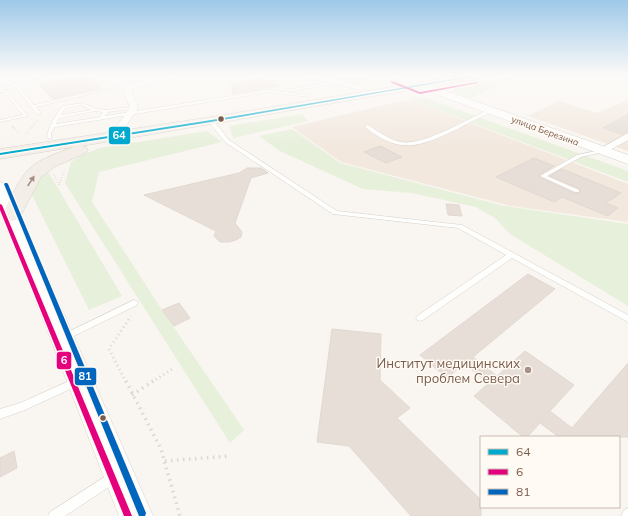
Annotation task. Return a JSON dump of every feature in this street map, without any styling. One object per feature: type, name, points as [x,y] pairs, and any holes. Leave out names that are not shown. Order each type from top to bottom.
[{"type":"main road","points":[[0,154],[286,100]]},
{"type":"main road","points":[[0,145],[51,132],[122,130],[211,121],[314,100]]},
{"type":"main road","name":"улица Березина","points":[[459,100],[628,160]]},
{"type":"main road","points":[[12,215],[36,172],[56,160],[122,130]]},
{"type":"main road","points":[[0,187],[136,516]]},
{"type":"street","points":[[122,130],[132,110],[128,100]]},
{"type":"street","points":[[601,151],[628,136]]},
{"type":"lane","points":[[0,121],[26,116],[12,100]]},
{"type":"lane","points":[[28,100],[39,113]]},
{"type":"lane","points":[[33,106],[63,100]]},
{"type":"lane","points":[[51,132],[132,110],[204,100]]},
{"type":"lane","points":[[51,132],[63,107],[83,104],[95,110]]},
{"type":"lane","points":[[57,117],[95,110],[132,110]]},
{"type":"lane","points":[[102,118],[106,110]]},
{"type":"lane","points":[[366,126],[398,143],[409,145],[426,140],[489,111]]},
{"type":"lane","points":[[211,121],[226,141],[335,213],[460,226],[628,319]]},
{"type":"lane","points":[[577,191],[542,176],[579,156],[601,151]]},
{"type":"lane","points":[[420,318],[512,254]]},
{"type":"lane","points":[[63,338],[134,303]]},
{"type":"lane","points":[[0,414],[22,407],[80,380]]},
{"type":"lane","points":[[54,516],[119,474]]},
{"type":"path","points":[[26,134],[41,116],[39,113]]},
{"type":"path","points":[[59,185],[65,168]]},
{"type":"path","points":[[133,313],[109,349],[161,449],[166,461],[180,516]]},
{"type":"path","points":[[132,394],[174,368]]},
{"type":"path","points":[[166,461],[230,456]]},
{"type":"shaded area","points":[[411,100],[628,184],[628,222],[511,206],[341,162],[292,127],[401,101]]},
{"type":"shaded area","points":[[628,100],[628,151],[528,116],[559,101],[597,113]]},
{"type":"green space","points":[[412,100],[432,100],[628,171],[628,182]]},
{"type":"green space","points":[[302,114],[308,121],[233,138],[229,126]]},
{"type":"green space","points":[[292,129],[340,163],[504,206],[628,224],[628,306],[510,234],[495,218],[476,207],[412,193],[363,189],[280,151],[259,136]]},
{"type":"green space","points":[[207,131],[222,142],[99,172],[92,202],[162,310],[244,430],[230,443],[65,183],[71,162],[82,155],[100,148]]},
{"type":"green space","points":[[47,170],[122,296],[89,310],[30,191]]},
{"type":"building","points":[[628,114],[628,131],[622,134],[603,128]]},
{"type":"building","points":[[380,146],[402,157],[386,163],[364,152]]},
{"type":"building","points":[[534,158],[554,166],[539,175],[539,177],[574,193],[580,193],[580,189],[550,176],[562,169],[621,193],[606,203],[618,208],[608,216],[562,197],[554,202],[496,177]]},
{"type":"building","points":[[247,168],[261,168],[268,173],[251,178],[235,223],[242,232],[241,237],[229,242],[220,242],[214,236],[216,231],[144,195],[239,173]]},
{"type":"building","points":[[446,204],[459,205],[462,216],[448,215]]},
{"type":"building","name":"Институт медицинских проблем Севера","points":[[528,274],[555,289],[473,357],[497,376],[525,351],[574,385],[550,411],[572,428],[628,363],[628,437],[558,436],[540,423],[528,436],[522,436],[474,396],[489,383],[464,364],[447,378],[420,355]]},
{"type":"building","points":[[179,303],[190,318],[174,326],[162,310]]},
{"type":"building","points":[[332,329],[381,334],[380,380],[410,408],[397,418],[480,499],[481,516],[411,516],[349,446],[317,442]]},
{"type":"building","points":[[14,451],[17,468],[0,477],[0,458]]},
{"type":"transit line","name":"64","points":[[0,154],[334,100]]},
{"type":"transit line","name":"81","points":[[6,184],[142,513]]},
{"type":"transit line","name":"6","points":[[0,205],[128,516]]},
{"type":"place","name":"Институт медицинских проблем Севера","points":[[528,370]]}]
